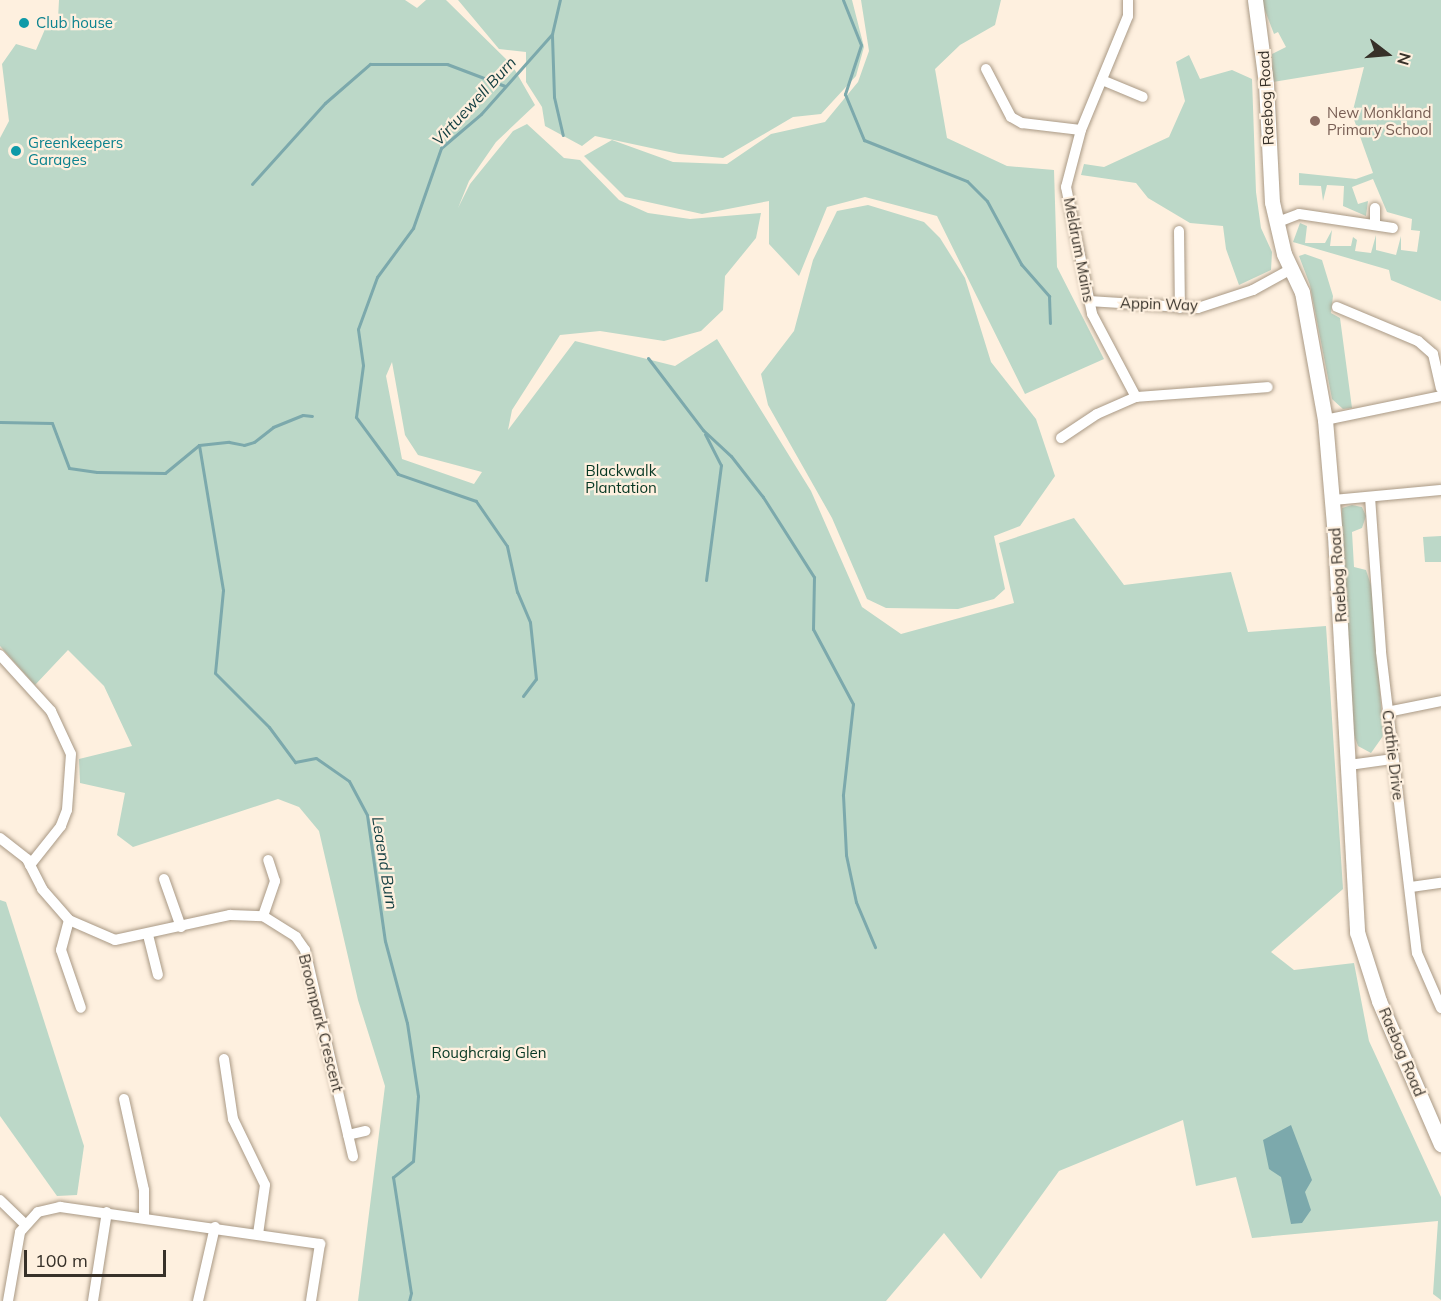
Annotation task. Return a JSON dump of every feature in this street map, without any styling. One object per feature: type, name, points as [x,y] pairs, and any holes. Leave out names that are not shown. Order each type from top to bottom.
[{"type":"main road","name":"Raebog Road","points":[[1255,0],[1266,84],[1272,202],[1284,254],[1293,268],[1302,292],[1325,420],[1333,500],[1349,765],[1349,834],[1357,932],[1379,1001],[1441,1144]]},
{"type":"street","name":"Meldrum Mains","points":[[1128,0],[1128,16],[1081,130],[1066,187],[1089,301],[1136,397]]},
{"type":"street","points":[[986,69],[1011,117],[1022,123],[1081,130]]},
{"type":"street","points":[[1102,80],[1143,97]]},
{"type":"street","points":[[1375,208],[1375,225]]},
{"type":"street","points":[[1278,222],[1299,214],[1393,228]]},
{"type":"street","points":[[1179,231],[1180,308]]},
{"type":"street","name":"Appin Way","points":[[1089,301],[1180,308],[1220,303],[1293,268]]},
{"type":"street","points":[[1337,307],[1418,341],[1433,354],[1441,388]]},
{"type":"street","points":[[1061,438],[1097,414],[1136,397],[1268,387]]},
{"type":"street","points":[[1325,420],[1441,396]]},
{"type":"street","points":[[1333,500],[1441,490]]},
{"type":"street","name":"Crathie Drive","points":[[1370,497],[1387,712],[1412,887],[1417,953],[1441,1008]]},
{"type":"street","points":[[0,655],[9,669],[51,711],[71,754],[67,810],[61,826],[30,865]]},
{"type":"street","points":[[0,678],[9,669]]},
{"type":"street","points":[[1387,712],[1441,701]]},
{"type":"street","points":[[1349,765],[1392,759]]},
{"type":"street","points":[[0,838],[30,865],[42,889],[69,920],[115,940],[148,935],[230,915],[263,916],[275,881],[267,860]]},
{"type":"street","points":[[164,879],[181,927]]},
{"type":"street","points":[[1412,887],[1441,883]]},
{"type":"street","name":"Broompark Crescent","points":[[263,916],[283,926],[305,950],[353,1157]]},
{"type":"street","points":[[69,920],[61,950],[81,1008]]},
{"type":"street","points":[[148,935],[158,975]]},
{"type":"street","points":[[224,1059],[233,1119],[265,1185],[258,1234]]},
{"type":"street","points":[[124,1099],[144,1190],[144,1217]]},
{"type":"street","points":[[348,1135],[366,1131]]},
{"type":"street","points":[[0,1200],[25,1224]]},
{"type":"street","points":[[8,1301],[16,1241],[25,1224],[38,1212],[60,1207],[215,1227],[320,1244],[311,1301]]},
{"type":"street","points":[[93,1301],[107,1212]]},
{"type":"street","points":[[198,1301],[215,1227]]},
{"type":"street","points":[[0,1271],[12,1271]]},
{"type":"green space","points":[[59,0],[405,0],[417,8],[426,0],[446,0],[512,65],[535,105],[496,142],[469,181],[458,208],[470,184],[513,131],[527,124],[564,158],[580,160],[619,200],[648,213],[690,219],[761,213],[756,238],[725,276],[723,310],[701,331],[664,341],[600,331],[560,335],[512,410],[508,430],[575,341],[675,366],[717,339],[811,491],[862,607],[901,634],[1014,603],[999,543],[1074,518],[1124,585],[1231,572],[1248,632],[1326,626],[1343,889],[1271,952],[1294,970],[1354,963],[1369,1041],[1441,1197],[1441,1300],[1433,1294],[1438,1221],[1252,1238],[1236,1177],[1196,1186],[1183,1120],[1059,1171],[981,1279],[944,1233],[886,1301],[358,1301],[385,1086],[358,1000],[319,831],[299,807],[278,799],[133,847],[117,835],[125,793],[80,783],[79,759],[132,746],[104,686],[68,650],[35,685],[0,646],[0,138],[9,121],[2,64],[16,44],[36,50],[49,20],[58,19]],"holes":[[[392,362],[405,435],[418,455],[482,472],[474,484],[402,459],[386,376]]]},
{"type":"green space","points":[[458,0],[852,0],[864,47],[856,76],[821,114],[793,117],[723,158],[679,154],[595,136],[582,146],[545,126],[542,107],[526,82],[526,52],[499,49]]},
{"type":"green space","points":[[861,0],[1001,0],[995,25],[960,45],[935,69],[947,138],[1007,166],[1054,170],[1057,267],[1104,359],[1025,394],[937,216],[865,197],[827,207],[799,276],[769,244],[769,201],[702,214],[625,197],[584,156],[612,140],[673,162],[727,164],[771,134],[825,122],[858,82],[869,51]]},
{"type":"green space","points":[[1261,0],[1441,0],[1441,301],[1391,280],[1389,270],[1293,242],[1300,223],[1307,226],[1305,243],[1325,243],[1332,230],[1330,246],[1351,246],[1353,237],[1357,240],[1355,251],[1371,253],[1376,235],[1376,250],[1396,255],[1401,236],[1401,250],[1417,252],[1420,231],[1411,230],[1412,219],[1387,212],[1373,179],[1352,187],[1358,204],[1368,201],[1366,216],[1343,206],[1344,186],[1327,185],[1323,201],[1321,186],[1299,185],[1299,173],[1356,179],[1373,173],[1352,114],[1364,67],[1273,82],[1272,54],[1286,47],[1278,32],[1274,34]]},
{"type":"green space","points":[[1189,55],[1200,79],[1232,70],[1252,79],[1256,192],[1261,228],[1272,252],[1271,270],[1239,285],[1226,249],[1223,226],[1190,223],[1148,198],[1136,183],[1081,175],[1084,164],[1104,167],[1169,137],[1185,101],[1176,62]]},
{"type":"green space","points":[[868,205],[924,222],[940,238],[965,278],[991,362],[1036,419],[1055,476],[1020,526],[994,536],[1005,589],[994,599],[958,609],[886,608],[867,599],[832,518],[768,405],[761,374],[794,331],[813,260],[837,211]]},
{"type":"green space","points":[[1305,254],[1322,260],[1333,296],[1331,313],[1340,318],[1352,408],[1343,409],[1332,399],[1310,285],[1299,256]]},
{"type":"green space","points":[[1352,505],[1362,507],[1366,516],[1362,528],[1352,532],[1354,567],[1366,570],[1373,591],[1383,736],[1371,753],[1358,746],[1354,735],[1342,524],[1342,508]]},
{"type":"green space","points":[[1441,536],[1441,562],[1425,562],[1423,537]]},
{"type":"green space","points":[[0,900],[6,902],[84,1146],[77,1195],[57,1196],[0,1116]]},
{"type":"water","points":[[1291,1125],[1312,1180],[1305,1192],[1311,1210],[1302,1223],[1291,1224],[1281,1177],[1269,1169],[1263,1140]]},
{"type":"waterway","name":"Virtuewell Burn","points":[[523,696],[536,679],[530,622],[517,592],[507,546],[476,501],[398,474],[356,417],[363,365],[358,329],[377,277],[413,228],[441,148],[481,114],[552,34],[560,0]]},
{"type":"waterway","points":[[843,0],[861,45],[845,94],[864,140],[967,181],[987,201],[1021,264],[1049,296],[1050,323]]},
{"type":"waterway","points":[[552,36],[554,97],[563,135]]},
{"type":"waterway","points":[[252,184],[325,103],[370,64],[447,64],[505,86]]},
{"type":"waterway","points":[[648,358],[703,430],[731,456],[763,497],[814,577],[813,629],[853,704],[843,795],[846,855],[856,902],[875,947]]},
{"type":"waterway","points":[[199,445],[229,442],[244,445],[254,442],[273,427],[303,415],[312,416]]},
{"type":"waterway","name":"Leaend Burn","points":[[0,422],[52,423],[69,468],[97,472],[165,473],[199,445],[223,590],[215,673],[269,727],[295,762],[316,758],[349,781],[367,815],[385,941],[407,1023],[418,1096],[413,1161],[393,1177],[411,1293],[409,1301]]},
{"type":"waterway","points":[[705,434],[721,465],[706,580]]},
{"type":"place","name":"Club house","points":[[24,23]]},
{"type":"place","name":"New Monkland Primary School","points":[[1315,121]]},
{"type":"place","name":"Greenkeepers Garages","points":[[16,151]]},
{"type":"park label","name":"Blackwalk Plantation","points":[[621,478]]},
{"type":"park label","name":"Roughcraig Glen","points":[[489,1053]]}]
